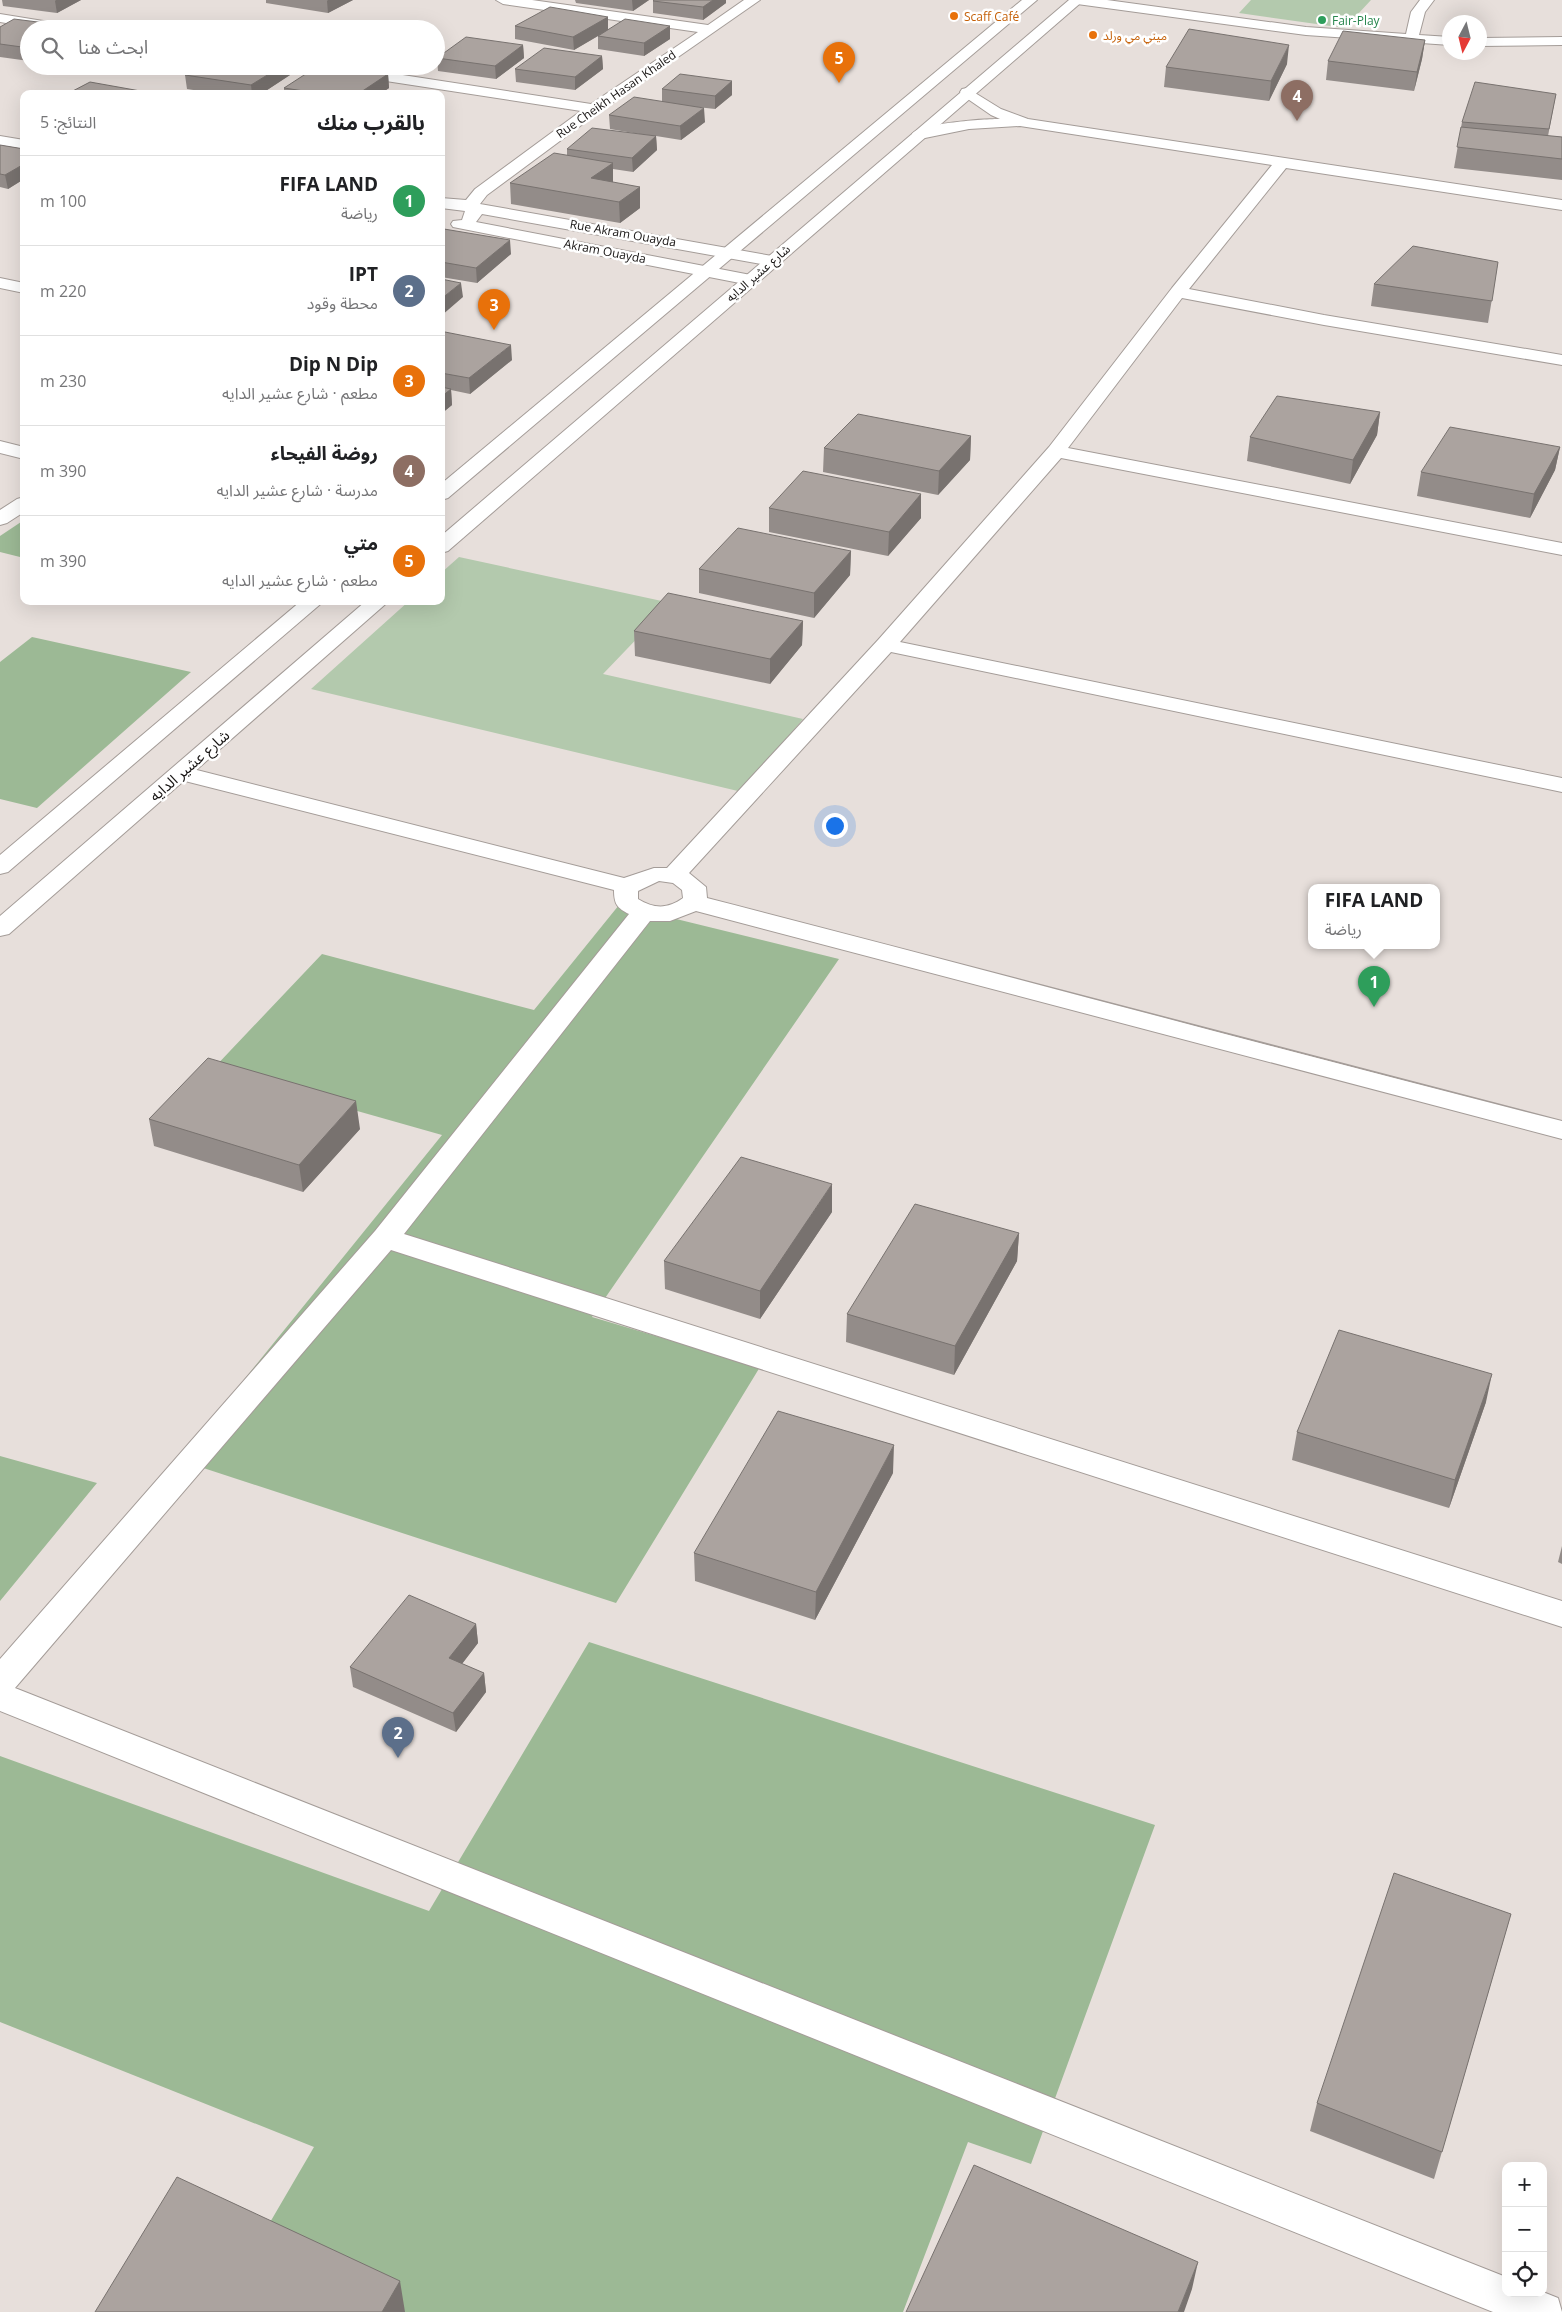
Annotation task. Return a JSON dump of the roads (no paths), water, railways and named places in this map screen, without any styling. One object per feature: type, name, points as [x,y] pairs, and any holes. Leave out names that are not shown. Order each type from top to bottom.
[{"type":"street","points":[[503,0],[709,29]]},
{"type":"street","name":"Rue Cheikh Hasan Khaled","points":[[448,225],[474,215],[471,207],[482,192],[594,109],[753,0]]},
{"type":"street","points":[[445,491],[1030,0]]},
{"type":"street","points":[[1077,0],[1306,31],[1442,41]]},
{"type":"street","name":"شارع عشير الدايه","points":[[445,544],[967,92],[1077,0]]},
{"type":"street","points":[[1411,40],[1418,12],[1427,0]]},
{"type":"street","points":[[0,18],[20,21]]},
{"type":"street","points":[[1487,42],[1562,41]]},
{"type":"street","points":[[373,75],[594,109]]},
{"type":"street","points":[[967,92],[996,112],[1025,123]]},
{"type":"street","points":[[920,134],[969,124],[1025,123],[1562,204]]},
{"type":"street","points":[[0,128],[20,131]]},
{"type":"street","points":[[0,141],[20,144]]},
{"type":"street","points":[[673,876],[886,645],[1056,451],[1178,292],[1282,163]]},
{"type":"street","name":"Rue Cheikh Hasan Khaled","points":[[445,202],[482,192]]},
{"type":"street","name":"Rue Akram Ouayda","points":[[445,203],[772,261]]},
{"type":"street","name":"Akram Ouayda","points":[[448,225],[750,280]]},
{"type":"street","points":[[0,283],[20,287]]},
{"type":"street","points":[[1178,292],[1334,322],[1562,360]]},
{"type":"street","points":[[0,448],[20,452]]},
{"type":"street","points":[[1056,451],[1562,549]]},
{"type":"street","points":[[0,519],[20,506]]},
{"type":"street","points":[[0,867],[309,605]]},
{"type":"street","name":"شارع عشير الدايه","points":[[0,929],[374,605]]},
{"type":"street","points":[[886,645],[1562,785]]},
{"type":"street","points":[[180,773],[628,887]]},
{"type":"street","points":[[659,874],[673,876],[694,887],[695,900],[682,910],[661,915],[639,912],[626,902],[626,890],[639,879],[659,874]]},
{"type":"street","points":[[692,902],[934,964],[1330,1071],[1562,1130]]},
{"type":"street","points":[[0,1682],[385,1238],[644,912]]},
{"type":"street","points":[[385,1238],[1562,1614]]},
{"type":"street","points":[[0,1697],[1543,2312]]},
{"type":"place","name":"Scaff Café","points":[[954,16]]},
{"type":"place","name":"Fair-Play","points":[[1322,20]]},
{"type":"place","name":"ميني مي ورلد","points":[[1093,35]]},
{"type":"place","name":"متي","points":[[839,83]]},
{"type":"place","name":"روضة الفيحاء","points":[[1297,121]]},
{"type":"place","name":"Dip N Dip","points":[[494,330]]},
{"type":"place","name":"FIFA LAND","points":[[1374,1007]]},
{"type":"place","name":"IPT","points":[[398,1758]]}]
